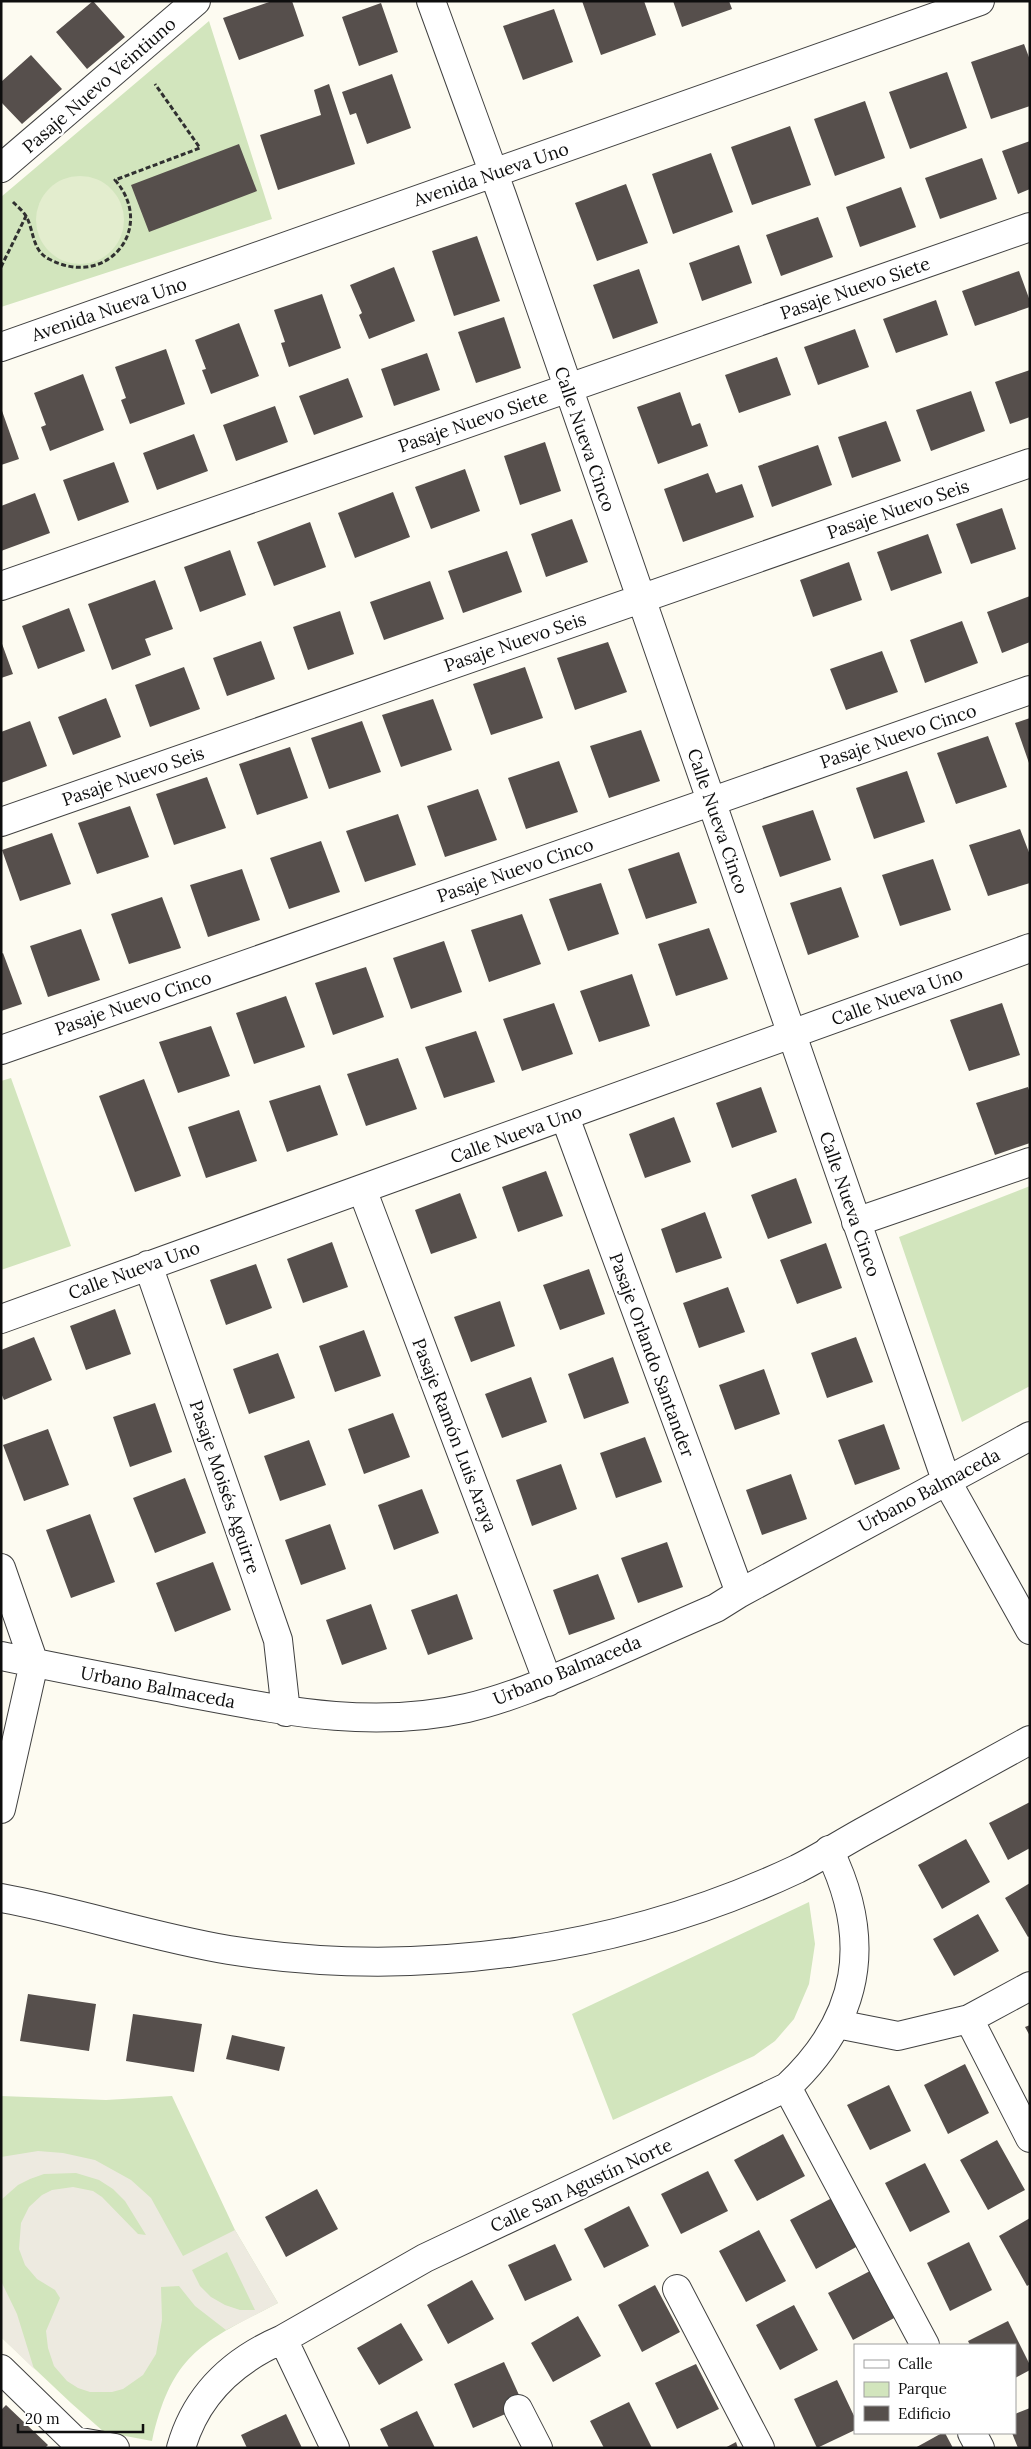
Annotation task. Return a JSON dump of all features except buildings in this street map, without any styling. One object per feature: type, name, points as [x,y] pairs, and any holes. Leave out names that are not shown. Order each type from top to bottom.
[{"type":"street","name":"Pasaje Nuevo Veintiuno","points":[[1,168],[196,1]]},
{"type":"street","name":"Calle Nueva Cinco","points":[[432,1],[494,173],[946,1480],[1030,1630]]},
{"type":"street","name":"Avenida Nueva Uno","points":[[1,347],[980,1]]},
{"type":"street","name":"Pasaje Nuevo Siete","points":[[1,586],[1030,227]]},
{"type":"street","name":"Pasaje Nuevo Seis","points":[[1,822],[1030,463]]},
{"type":"street","name":"Pasaje Nuevo Cinco","points":[[1,1050],[1030,690]]},
{"type":"street","name":"Calle Nueva Uno","points":[[1,1318],[1030,948]]},
{"type":"street","name":"Pasaje Orlando Santander","points":[[565,1116],[740,1593]]},
{"type":"street","points":[[856,1222],[1030,1162]]},
{"type":"street","name":"Pasaje Ramón Luis Araya","points":[[362,1189],[548,1682]]},
{"type":"street","name":"Pasaje Moisés Aguirre","points":[[148,1265],[278,1640],[286,1712]]},
{"type":"street","name":"Urbano Balmaceda","points":[[1,1656],[286,1712],[383,1719],[425,1716],[467,1708],[508,1697],[548,1682],[716,1608],[946,1480],[1030,1436]]},
{"type":"street","points":[[1,1568],[34,1663],[1,1809]]},
{"type":"street","points":[[1,1898],[163,1937],[231,1950],[299,1958],[437,1960],[505,1953],[581,1940],[655,1922],[728,1898],[798,1868],[1030,1740]]},
{"type":"street","name":"Calle San Agustín Norte","points":[[181,2448],[193,2415],[222,2377],[260,2348],[283,2339],[425,2258],[787,2087],[807,2068],[823,2048],[837,2024],[848,1995],[854,1964],[855,1933],[848,1895],[829,1850]]},
{"type":"street","points":[[837,2024],[898,2036],[969,2019],[1030,1986]]},
{"type":"street","points":[[969,2019],[1030,2138]]},
{"type":"street","points":[[787,2087],[924,2344]]},
{"type":"street","points":[[677,2289],[760,2448]]},
{"type":"street","points":[[283,2339],[335,2448]]},
{"type":"street","points":[[1,2369],[75,2441],[115,2448]]},
{"type":"street","points":[[518,2409],[538,2448]]},
{"type":"street","points":[[973,2434],[980,2448]]},
{"type":"path","points":[[12,202],[26,216],[38,250],[48,259],[75,269],[94,267],[109,259],[120,250],[127,238],[130,224],[129,203],[122,188],[115,180],[200,148],[133,55]]},
{"type":"path","points":[[1,267],[26,216]]},
{"type":"green space","points":[[209,21],[272,219],[1,307],[1,197]]},
{"type":"green space","points":[[80,176],[97,180],[111,189],[120,203],[124,220],[120,237],[111,251],[97,260],[80,264],[63,260],[49,251],[40,237],[36,220],[40,203],[49,189],[63,180]]},
{"type":"green space","points":[[11,1078],[71,1246],[1,1270],[1,1081]]},
{"type":"green space","points":[[1030,1186],[1030,1386],[962,1422],[899,1237]]},
{"type":"green space","points":[[809,1902],[815,1944],[809,1984],[794,2019],[775,2041],[754,2056],[613,2120],[572,2014]]},
{"type":"green space","points":[[1,2096],[106,2100],[172,2096],[235,2230],[278,2303],[229,2329],[194,2354],[181,2369],[170,2388],[160,2411],[152,2441],[104,2432],[1,2337]]},
{"type":"shaded area","points":[[38,2151],[63,2153],[95,2160],[131,2180],[151,2198],[183,2256],[235,2230],[278,2303],[226,2330],[195,2306],[179,2286],[161,2287],[162,2320],[156,2354],[143,2375],[123,2389],[112,2392],[90,2392],[78,2388],[67,2381],[54,2366],[48,2348],[46,2331],[60,2298],[55,2290],[37,2279],[25,2265],[19,2249],[21,2223],[29,2207],[42,2195],[52,2190],[73,2187],[93,2191],[102,2197],[138,2234],[146,2235],[125,2201],[113,2189],[99,2180],[76,2173],[44,2174],[30,2179],[18,2185],[1,2200],[1,2157]],"holes":[[[227,2252],[255,2310],[240,2310],[225,2305],[211,2297],[200,2286],[192,2270]]]},
{"type":"shaded area","points":[[1,2281],[17,2314],[34,2369],[1,2337]]}]
